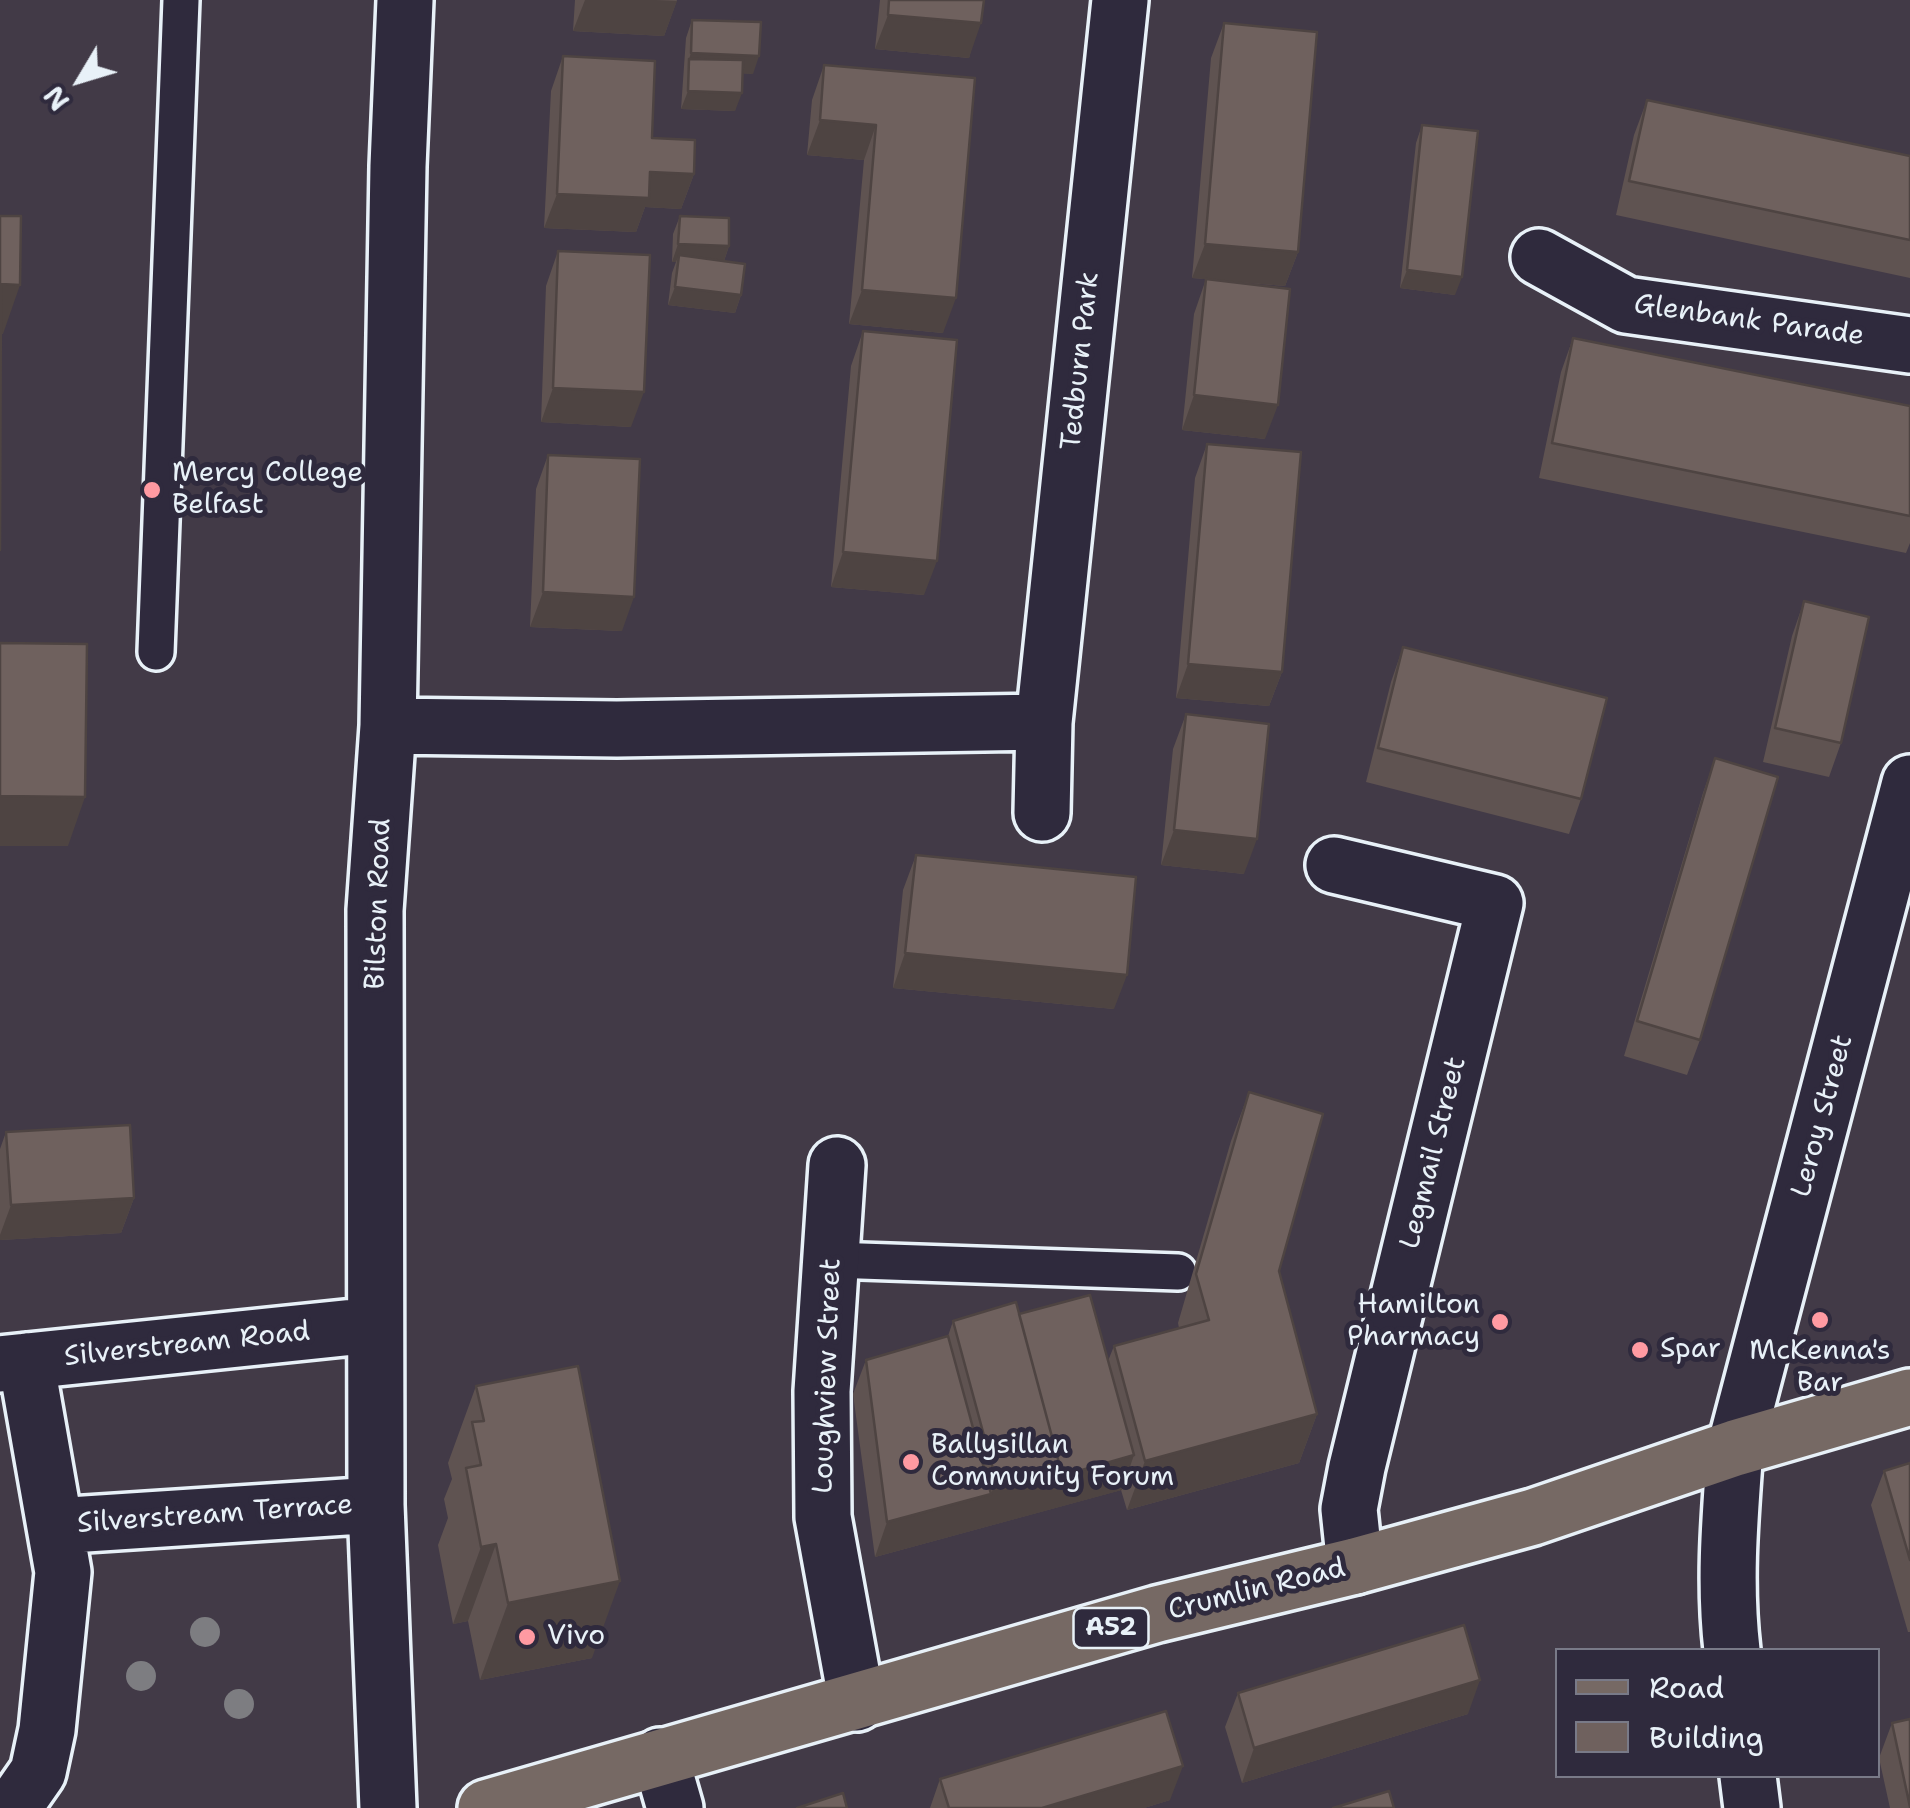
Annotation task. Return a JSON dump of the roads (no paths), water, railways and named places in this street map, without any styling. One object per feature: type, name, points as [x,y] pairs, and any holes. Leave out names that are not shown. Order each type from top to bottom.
[{"type":"main road","name":"Crumlin Road","points":[[486,1808],[1157,1614],[1355,1566],[1532,1517],[1735,1448],[1910,1397]]},
{"type":"street","name":"Bilston Road","points":[[388,1808],[376,1504],[375,910],[388,726],[398,166],[405,0]]},
{"type":"street","name":"Tedburn Park","points":[[1042,813],[1044,722],[1120,0]]},
{"type":"street","name":"Glenbank Parade","points":[[1539,258],[1626,305],[1910,345]]},
{"type":"street","points":[[388,726],[618,729],[1044,722]]},
{"type":"street","name":"Leroy Street","points":[[1732,1648],[1727,1550],[1735,1448],[1910,783]]},
{"type":"street","name":"Legmail Street","points":[[1334,866],[1495,903],[1357,1467],[1349,1509],[1355,1566]]},
{"type":"street","name":"Loughview Street","points":[[837,1166],[822,1391],[823,1517],[857,1703]]},
{"type":"street","name":"Silverstream Road","points":[[13,1363],[374,1325]]},
{"type":"street","name":"Silverstream Terrace","points":[[13,1363],[63,1572],[47,1730],[38,1772],[13,1808]]},
{"type":"street","name":"Silverstream Terrace","points":[[55,1526],[376,1504]]},
{"type":"street","points":[[660,1756],[675,1808]]},
{"type":"street","points":[[1748,1778],[1752,1808]]},
{"type":"lane","points":[[156,652],[181,0]]},
{"type":"lane","points":[[832,1260],[1178,1272]]},
{"type":"place","name":"Mercy College Belfast","points":[[152,490]]},
{"type":"place","name":"McKenna's Bar","points":[[1820,1320]]},
{"type":"place","name":"Hamilton Pharmacy","points":[[1500,1322]]},
{"type":"place","name":"Spar","points":[[1640,1350]]},
{"type":"place","name":"Ballysillan Community Forum","points":[[911,1462]]},
{"type":"place","name":"Vivo","points":[[527,1637]]}]
